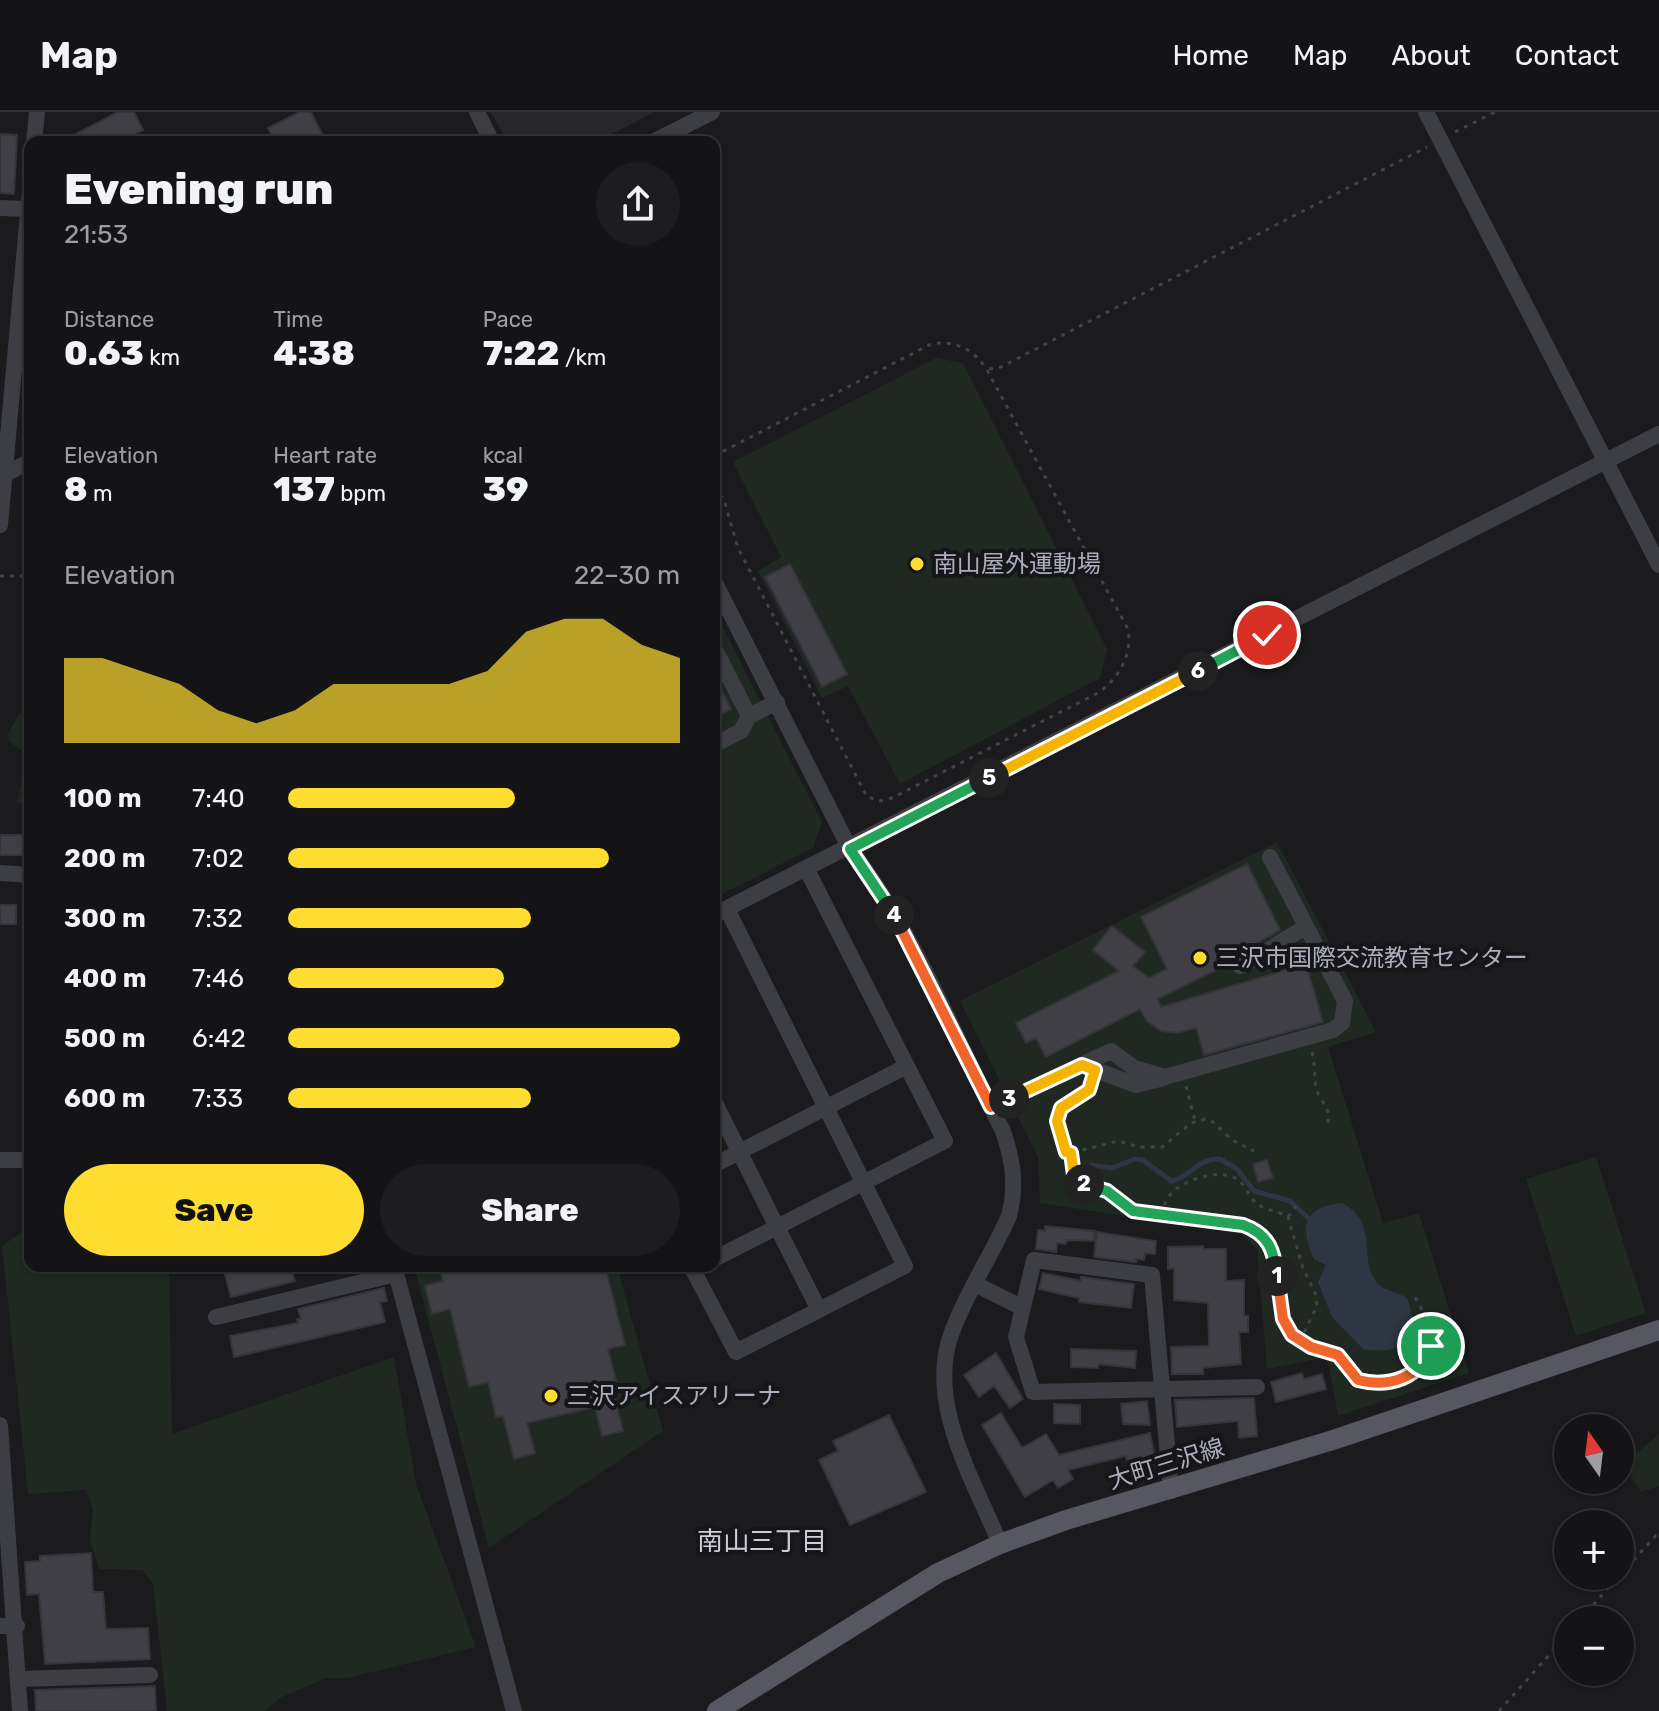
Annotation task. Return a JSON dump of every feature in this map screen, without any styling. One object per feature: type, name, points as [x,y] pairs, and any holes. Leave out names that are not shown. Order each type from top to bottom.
[{"type":"main road","name":"大町三沢線","points":[[717,1711],[739,1705],[938,1573],[1000,1544],[1066,1520],[1333,1440],[1659,1330]]},
{"type":"street","points":[[35,136],[37,112]]},
{"type":"street","points":[[477,112],[489,136]]},
{"type":"street","points":[[665,136],[712,112]]},
{"type":"street","points":[[1426,112],[1659,565]]},
{"type":"street","points":[[0,208],[24,209]]},
{"type":"street","points":[[0,525],[8,366],[24,240]]},
{"type":"street","points":[[697,1272],[736,1352],[905,1266],[720,912],[850,849],[1659,434]]},
{"type":"street","points":[[3,475],[24,464]]},
{"type":"street","points":[[720,593],[850,849],[895,917],[991,1107],[1011,1155],[1014,1196],[1009,1216],[951,1333],[944,1369],[945,1390],[957,1439],[1000,1544]]},
{"type":"street","points":[[720,660],[749,716]]},
{"type":"street","points":[[720,742],[741,731],[749,716],[777,702]]},
{"type":"street","points":[[1088,1068],[1136,1085],[1333,1030],[1342,1023],[1346,1008],[1270,857]]},
{"type":"street","points":[[720,1256],[945,1141],[807,870]]},
{"type":"street","points":[[0,873],[24,875]]},
{"type":"street","points":[[1240,966],[1266,954],[1277,943],[1306,927]]},
{"type":"street","points":[[991,1107],[1088,1068],[1111,1051],[1134,1068],[1165,1077]]},
{"type":"street","points":[[720,1162],[907,1066]]},
{"type":"street","points":[[720,1113],[819,1310]]},
{"type":"street","points":[[0,1160],[24,1160]]},
{"type":"street","points":[[1171,1491],[1159,1389],[1152,1275],[1034,1260],[1016,1337],[1033,1392],[1159,1389],[1257,1387]]},
{"type":"street","points":[[216,1317],[387,1272]]},
{"type":"street","points":[[396,1272],[514,1711]]},
{"type":"street","points":[[975,1284],[1023,1308]]},
{"type":"street","points":[[0,1425],[8,1626],[19,1679],[20,1711]]},
{"type":"street","points":[[19,1679],[150,1675]]},
{"type":"path","points":[[987,370],[1001,367],[1495,112]]},
{"type":"path","points":[[720,453],[931,344],[958,344],[978,357],[987,370],[1128,629],[1131,646],[1111,685],[892,798],[881,801],[867,797],[738,548],[720,494]]},
{"type":"path","points":[[0,576],[24,576]]},
{"type":"path","points":[[1307,1037],[1316,1069],[1316,1088],[1329,1110],[1327,1125]]},
{"type":"path","points":[[1088,1068],[1089,1090],[1058,1113],[1066,1152],[1118,1141],[1139,1147],[1162,1147],[1195,1121],[1205,1119],[1213,1122],[1232,1140],[1254,1151]]},
{"type":"path","points":[[1183,1074],[1195,1121]]},
{"type":"path","points":[[1071,1153],[1074,1175],[1081,1183],[1107,1191],[1133,1211],[1243,1225],[1265,1237],[1275,1259],[1283,1319],[1292,1335],[1338,1355],[1358,1380],[1383,1384],[1407,1376],[1428,1357],[1430,1330],[1414,1295]]},
{"type":"path","points":[[1165,1216],[1163,1208],[1166,1198],[1173,1191],[1218,1174],[1235,1178],[1261,1207],[1288,1217]]},
{"type":"path","points":[[1288,1217],[1299,1202]]},
{"type":"path","points":[[1288,1217],[1303,1268],[1316,1295],[1317,1306],[1300,1341]]},
{"type":"path","points":[[1634,1560],[1659,1532]]},
{"type":"path","points":[[1593,1606],[1607,1590]]},
{"type":"path","points":[[1499,1711],[1554,1650]]},
{"type":"shaded area","points":[[491,112],[655,112],[608,136],[504,136]]},
{"type":"shaded area","name":"南山屋外運動場","points":[[936,358],[963,363],[1107,649],[1100,678],[900,784],[848,686],[822,698],[758,571],[781,557],[733,462]]},
{"type":"shaded area","points":[[720,622],[822,822],[813,848],[720,895]]},
{"type":"shaded area","points":[[24,708],[24,753],[9,741],[8,733]]},
{"type":"shaded area","points":[[24,769],[24,804],[17,802]]},
{"type":"shaded area","points":[[1277,842],[1376,1032],[1328,1047],[1383,1223],[1419,1213],[1469,1373],[1338,1416],[1327,1357],[1267,1369],[1257,1250],[1242,1234],[1040,1203],[1038,1157],[960,1001]]},
{"type":"shaded area","points":[[1596,1157],[1646,1313],[1576,1336],[1526,1179]]},
{"type":"shaded area","points":[[24,1230],[24,1272],[169,1272],[172,1434],[394,1357],[416,1484],[476,1647],[348,1678],[326,1678],[282,1697],[264,1711],[167,1711],[153,1583],[142,1570],[99,1569],[90,1540],[93,1509],[86,1490],[28,1494],[2,1246]]},
{"type":"shaded area","name":"三沢アイスアリーナ","points":[[416,1272],[619,1272],[663,1431],[489,1548]]},
{"type":"shaded area","points":[[1659,1434],[1659,1486],[1641,1492],[1634,1481],[1634,1456]]},
{"type":"water","points":[[1342,1203],[1361,1220],[1368,1261],[1375,1280],[1385,1289],[1407,1298],[1412,1324],[1410,1334],[1406,1341],[1389,1350],[1363,1349],[1332,1317],[1318,1282],[1326,1265],[1314,1259],[1309,1247],[1308,1220],[1319,1209]]},
{"type":"building","points":[[118,112],[134,112],[143,130],[132,136],[72,136]]},
{"type":"building","points":[[300,112],[311,112],[322,134],[272,136],[268,128]]},
{"type":"building","points":[[0,134],[17,135],[14,194],[0,193]]},
{"type":"building","points":[[790,564],[847,674],[822,687],[765,577]]},
{"type":"building","points":[[720,688],[731,709],[720,715]]},
{"type":"building","points":[[0,835],[24,835],[24,855],[0,855]]},
{"type":"building","name":"三沢市国際交流教育センター","points":[[1247,864],[1280,930],[1235,956],[1230,963],[1158,999],[1161,1007],[1306,964],[1323,1022],[1204,1055],[1196,1028],[1177,1033],[1161,1031],[1147,1021],[1140,1009],[1046,1057],[1036,1038],[1026,1043],[1016,1023],[1119,971],[1093,950],[1112,926],[1145,952],[1133,966],[1149,978],[1167,969],[1141,917]]},
{"type":"building","points":[[0,905],[16,905],[16,924],[0,924]]},
{"type":"building","points":[[1267,1160],[1273,1178],[1258,1182],[1253,1164]]},
{"type":"building","points":[[1045,1226],[1095,1231],[1094,1241],[1067,1240],[1066,1244],[1057,1243],[1056,1252],[1036,1249],[1038,1230],[1045,1231]]},
{"type":"building","points":[[1097,1232],[1156,1241],[1155,1254],[1145,1253],[1144,1260],[1136,1259],[1136,1262],[1094,1257]]},
{"type":"building","points":[[1203,1246],[1203,1249],[1226,1249],[1226,1281],[1244,1280],[1244,1316],[1248,1316],[1248,1332],[1239,1332],[1241,1364],[1203,1368],[1203,1374],[1172,1374],[1171,1347],[1209,1346],[1208,1303],[1174,1300],[1174,1268],[1168,1269],[1168,1247]]},
{"type":"building","points":[[224,1272],[292,1272],[295,1281],[231,1297]]},
{"type":"building","points":[[441,1272],[607,1272],[625,1345],[608,1349],[618,1388],[613,1389],[623,1431],[602,1436],[595,1407],[527,1423],[535,1453],[514,1459],[503,1416],[496,1417],[488,1382],[469,1387],[450,1309],[432,1314],[425,1286],[443,1281]]},
{"type":"building","points":[[1043,1273],[1081,1281],[1081,1277],[1134,1284],[1131,1308],[1079,1302],[1079,1298],[1039,1289]]},
{"type":"building","points":[[384,1288],[387,1301],[380,1302],[385,1322],[234,1357],[230,1336],[298,1323],[297,1319],[301,1319],[298,1309]]},
{"type":"building","points":[[1071,1349],[1136,1351],[1135,1368],[1098,1364],[1098,1368],[1071,1367]]},
{"type":"building","points":[[996,1353],[1023,1399],[1010,1408],[994,1386],[979,1397],[964,1375]]},
{"type":"building","points":[[1302,1373],[1304,1379],[1322,1374],[1326,1389],[1276,1402],[1271,1382]]},
{"type":"building","points":[[1254,1398],[1257,1436],[1239,1438],[1238,1421],[1177,1427],[1175,1400]]},
{"type":"building","points":[[1147,1401],[1150,1425],[1123,1424],[1121,1404]]},
{"type":"building","points":[[1054,1404],[1080,1405],[1080,1424],[1054,1423]]},
{"type":"building","points":[[1001,1413],[1022,1448],[1046,1434],[1059,1455],[1150,1433],[1157,1467],[1128,1471],[1126,1456],[1068,1470],[1073,1479],[1058,1488],[1053,1480],[1025,1497],[982,1425]]},
{"type":"building","points":[[889,1415],[926,1492],[850,1525],[819,1460],[838,1451],[833,1441]]},
{"type":"building","points":[[91,1553],[93,1592],[103,1592],[106,1629],[148,1628],[150,1659],[45,1664],[39,1594],[27,1595],[25,1562],[40,1561],[40,1556]]},
{"type":"building","points":[[155,1686],[156,1711],[36,1711],[35,1690]]},
{"type":"waterway","points":[[1091,1165],[1112,1168],[1135,1159],[1143,1160],[1171,1181],[1205,1162],[1220,1159],[1237,1169],[1254,1191],[1290,1201],[1308,1218]]},
{"type":"place","name":"南山屋外運動場","points":[[917,564]]},
{"type":"place","name":"三沢市国際交流教育センター","points":[[1200,958]]},
{"type":"place","name":"三沢アイスアリーナ","points":[[551,1396]]},
{"type":"district","name":"南山三丁目","points":[[762,1541]]},
{"type":"route","points":[[1267,635],[850,849],[867,870],[895,917],[991,1107],[1082,1065],[1095,1070],[1089,1090],[1061,1108],[1057,1121],[1066,1152],[1071,1153],[1074,1175],[1081,1183],[1116,1195],[1133,1211],[1243,1225],[1257,1230],[1272,1248],[1283,1319],[1292,1335],[1311,1347],[1338,1355],[1358,1380],[1383,1384],[1407,1376],[1428,1357],[1431,1346]]}]
